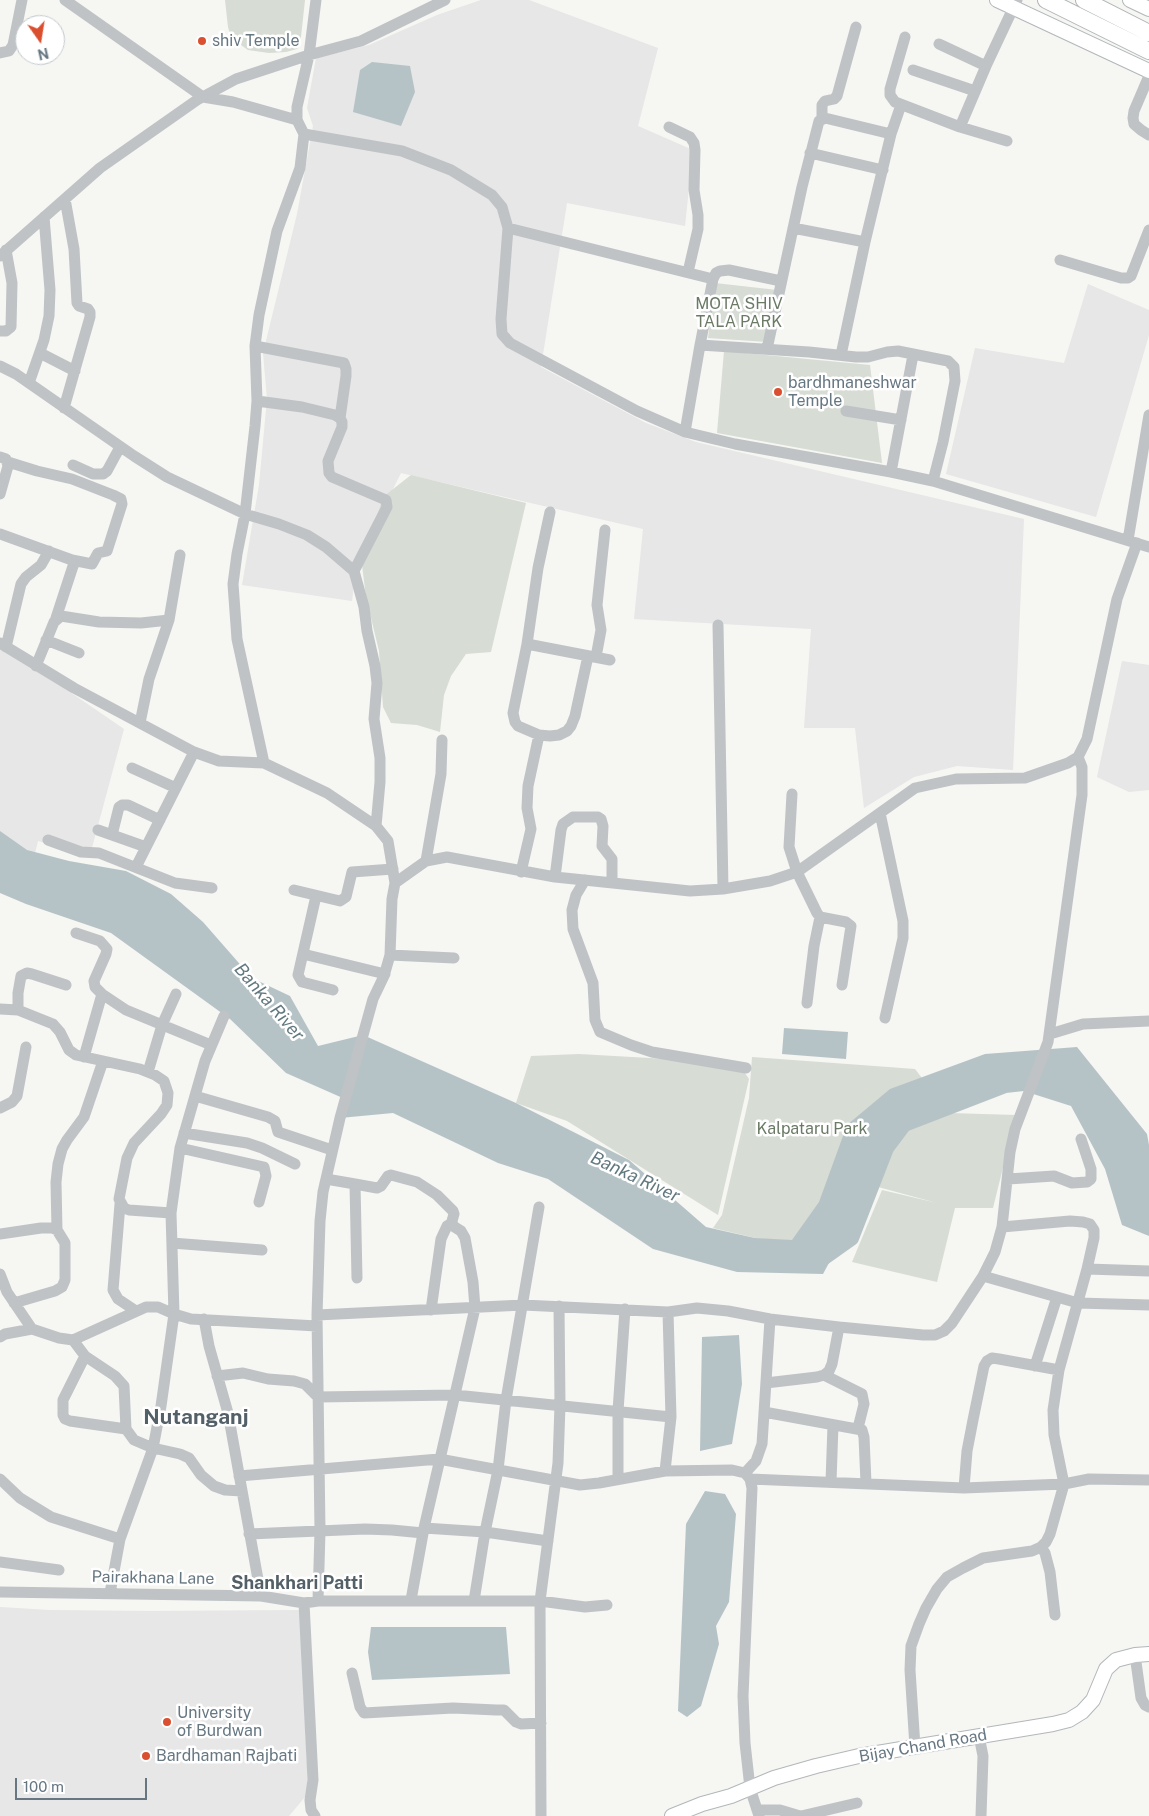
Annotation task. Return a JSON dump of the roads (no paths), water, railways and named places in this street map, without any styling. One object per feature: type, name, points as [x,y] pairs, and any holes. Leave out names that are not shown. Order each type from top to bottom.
[{"type":"highway","points":[[1046,0],[1149,51]]},
{"type":"highway","points":[[1084,0],[1149,33]]},
{"type":"main road","points":[[997,0],[1014,4],[1149,71]]},
{"type":"main road","points":[[1130,0],[1149,9]]},
{"type":"main road","name":"Bijay Chand Road","points":[[672,1816],[774,1778],[816,1766],[860,1756],[1069,1720],[1082,1712],[1093,1700],[1106,1669],[1116,1660],[1135,1655],[1149,1654]]},
{"type":"street","points":[[0,53],[9,51],[13,45],[22,0]]},
{"type":"street","points":[[64,0],[203,97],[234,102],[297,120]]},
{"type":"street","points":[[264,763],[236,639],[233,584],[245,514],[257,401],[255,346],[259,316],[277,231],[300,168],[304,134],[297,120],[297,108],[310,55],[316,0]]},
{"type":"street","points":[[0,331],[6,331],[11,327],[12,283],[3,253],[100,168],[203,97],[236,79],[361,41],[445,0]]},
{"type":"street","points":[[960,127],[1014,4]]},
{"type":"street","points":[[767,349],[810,153],[818,124],[822,119],[822,105],[837,96],[856,27]]},
{"type":"street","points":[[905,37],[890,89],[892,99],[900,105],[960,127],[1007,141]]},
{"type":"street","points":[[939,44],[986,66]]},
{"type":"street","points":[[913,70],[975,92]]},
{"type":"street","points":[[1149,76],[1134,111],[1133,118],[1134,124],[1149,134]]},
{"type":"street","points":[[842,355],[865,242],[891,134],[900,105]]},
{"type":"street","points":[[822,119],[891,134]]},
{"type":"street","points":[[669,127],[690,137],[694,143],[695,150],[694,190],[698,229],[688,272]]},
{"type":"street","points":[[304,134],[402,150],[451,170],[492,195],[502,207],[508,228],[501,319],[502,334],[510,343],[637,411],[685,432],[735,444],[933,481],[1149,547]]},
{"type":"street","points":[[810,153],[883,170]]},
{"type":"street","points":[[64,408],[90,312],[76,303],[74,249],[65,199]]},
{"type":"street","points":[[29,383],[44,340],[49,316],[50,290],[44,217]]},
{"type":"street","points":[[508,228],[688,272],[713,280]]},
{"type":"street","points":[[793,228],[865,242]]},
{"type":"street","points":[[1060,260],[1121,278],[1128,278],[1132,276],[1146,246],[1149,230]]},
{"type":"street","points":[[685,432],[700,345],[716,273],[724,270],[781,281]]},
{"type":"street","points":[[700,345],[868,357],[898,351],[948,361],[954,367],[956,374],[943,442],[933,481]]},
{"type":"street","points":[[255,346],[344,363],[346,376],[340,418],[342,427],[328,461],[328,473],[332,477],[384,498],[387,503],[354,571]]},
{"type":"street","points":[[40,353],[74,371]]},
{"type":"street","points":[[891,472],[913,355]]},
{"type":"street","points":[[0,366],[29,383],[120,447],[167,476],[245,514],[307,535],[326,547],[354,571],[364,606],[377,683],[374,719],[380,758],[380,782],[376,826]]},
{"type":"street","points":[[257,401],[302,407],[340,418]]},
{"type":"street","points":[[846,411],[901,420]]},
{"type":"street","points":[[396,883],[426,861],[447,857],[555,877],[690,891],[723,889],[770,881],[797,872],[915,788],[956,779],[1026,778],[1068,763],[1078,757],[1087,739],[1117,599],[1133,542],[1149,415]]},
{"type":"street","points":[[73,465],[93,474],[103,474],[120,447]]},
{"type":"street","points":[[0,494],[4,460],[37,471],[72,479],[113,494],[121,499],[122,504],[107,551],[98,553],[92,564],[72,560],[0,534]]},
{"type":"street","points":[[550,512],[538,568],[527,644],[513,717],[518,726],[539,735],[559,736],[572,726],[601,630],[597,605],[605,530]]},
{"type":"street","points":[[48,551],[41,566],[21,584],[3,645],[36,666],[194,752],[219,761],[264,763],[327,793],[376,826],[388,841],[396,883],[392,899],[390,955],[385,974],[374,999],[340,1118],[322,1192],[317,1321],[320,1469],[318,1601]]},
{"type":"street","points":[[140,723],[149,679],[168,620],[180,555]]},
{"type":"street","points":[[36,666],[74,568],[72,560]]},
{"type":"street","points":[[56,618],[66,616],[81,620],[118,623],[168,620]]},
{"type":"street","points":[[718,625],[723,889]]},
{"type":"street","points":[[46,640],[79,654]]},
{"type":"street","points":[[527,644],[610,660]]},
{"type":"street","points":[[521,872],[531,829],[527,798],[528,786],[539,735]]},
{"type":"street","points":[[426,861],[441,774],[442,740]]},
{"type":"street","points":[[136,867],[194,752]]},
{"type":"street","points":[[0,1337],[5,1334],[32,1330],[73,1340],[146,1307],[158,1307],[191,1319],[317,1321],[431,1310],[523,1306],[668,1312],[697,1308],[839,1327],[934,1335],[944,1331],[952,1323],[983,1276],[996,1252],[1002,1227],[1010,1152],[1015,1129],[1049,1038],[1082,795],[1082,767],[1078,757]]},
{"type":"street","points":[[132,768],[176,788]]},
{"type":"street","points":[[792,794],[789,847],[797,872],[820,918],[814,946],[807,1003]]},
{"type":"street","points":[[112,835],[119,807],[122,805],[128,805],[160,820]]},
{"type":"street","points":[[880,813],[903,921],[903,938],[885,1018]]},
{"type":"street","points":[[555,877],[563,824],[573,817],[598,817],[602,822],[602,846],[612,859],[612,883]]},
{"type":"street","points":[[98,830],[146,846]]},
{"type":"street","points":[[48,840],[80,852],[98,853],[175,883],[212,888]]},
{"type":"street","points":[[294,890],[335,900],[343,900],[346,897],[352,872],[393,869]]},
{"type":"street","points":[[585,880],[576,895],[572,910],[573,929],[593,983],[595,1020],[600,1032],[652,1052],[746,1068]]},
{"type":"street","points":[[316,896],[298,971],[299,979],[302,982],[333,990]]},
{"type":"street","points":[[820,918],[846,922],[851,926],[842,985]]},
{"type":"street","points":[[76,933],[100,942],[106,949],[106,954],[94,981],[95,986],[102,994],[126,1010],[212,1045]]},
{"type":"street","points":[[303,954],[385,974]]},
{"type":"street","points":[[390,955],[454,958]]},
{"type":"street","points":[[18,1010],[21,976],[27,973],[66,985]]},
{"type":"street","points":[[84,1057],[102,994]]},
{"type":"street","points":[[148,1072],[162,1024],[176,994]]},
{"type":"street","points":[[0,1009],[18,1010],[53,1024],[60,1032],[68,1050],[76,1055],[148,1072],[164,1081],[168,1093],[167,1104],[161,1114],[134,1143],[127,1158],[120,1193],[113,1290],[118,1299],[136,1310]]},
{"type":"street","points":[[110,1593],[120,1539],[153,1448],[174,1314],[171,1213],[180,1148],[212,1045],[224,1016]]},
{"type":"street","points":[[1049,1038],[1083,1024],[1149,1021]]},
{"type":"street","points":[[0,1108],[12,1102],[17,1096],[26,1047]]},
{"type":"street","points":[[14,1303],[55,1291],[62,1287],[65,1280],[65,1243],[57,1230],[56,1182],[58,1164],[62,1149],[84,1117],[103,1061]]},
{"type":"street","points":[[195,1096],[268,1116],[275,1121],[278,1132],[332,1150]]},
{"type":"street","points":[[184,1133],[247,1143],[295,1164]]},
{"type":"street","points":[[1008,1179],[1054,1176],[1072,1183],[1087,1182],[1091,1179],[1092,1174],[1081,1139]]},
{"type":"street","points":[[180,1148],[264,1167],[266,1176],[260,1202]]},
{"type":"street","points":[[326,1178],[377,1188],[391,1175],[426,1186],[452,1211],[454,1216],[452,1223],[446,1226],[441,1239],[431,1310]]},
{"type":"street","points":[[355,1184],[357,1278]]},
{"type":"street","points":[[120,1204],[129,1210],[171,1213]]},
{"type":"street","points":[[474,1601],[485,1532],[498,1470],[506,1400],[539,1208]]},
{"type":"street","points":[[915,1747],[910,1670],[911,1646],[918,1624],[947,1577],[983,1558],[1032,1551],[1041,1547],[1050,1534],[1064,1484],[1054,1436],[1053,1410],[1059,1370],[1087,1269],[1094,1230],[1090,1224],[1083,1222],[1055,1222],[1002,1227]]},
{"type":"street","points":[[411,1600],[423,1531],[475,1308],[471,1263],[465,1238],[461,1231],[453,1226],[452,1223]]},
{"type":"street","points":[[0,1234],[41,1228],[57,1230]]},
{"type":"street","points":[[172,1243],[262,1250]]},
{"type":"street","points":[[1087,1269],[1149,1271]]},
{"type":"street","points":[[0,1274],[3,1292],[14,1303],[32,1330]]},
{"type":"street","points":[[983,1276],[1078,1303],[1149,1305]]},
{"type":"street","points":[[1035,1366],[1056,1297]]},
{"type":"street","points":[[541,1816],[540,1601],[556,1480],[560,1405],[559,1306]]},
{"type":"street","points":[[618,1479],[618,1412],[625,1309]]},
{"type":"street","points":[[666,1471],[671,1417],[668,1312]]},
{"type":"street","points":[[747,1476],[762,1444],[770,1319]]},
{"type":"street","points":[[204,1320],[209,1346],[228,1413],[261,1596]]},
{"type":"street","points":[[766,1383],[824,1375],[829,1371],[832,1364],[839,1327]]},
{"type":"street","points":[[73,1340],[85,1356],[115,1376],[124,1386],[126,1430],[134,1440],[153,1448],[180,1454],[188,1458],[201,1475],[214,1486],[225,1490],[242,1491]]},
{"type":"street","points":[[85,1356],[63,1400],[63,1415],[65,1419],[126,1430]]},
{"type":"street","points":[[964,1488],[967,1451],[984,1366],[988,1361],[992,1358],[1059,1370]]},
{"type":"street","points":[[218,1376],[243,1373],[268,1379],[294,1381],[305,1384],[318,1397],[455,1395],[671,1417]]},
{"type":"street","points":[[824,1375],[862,1394],[864,1404],[858,1428]]},
{"type":"street","points":[[764,1412],[833,1426],[858,1428],[864,1433],[866,1483]]},
{"type":"street","points":[[831,1482],[833,1426]]},
{"type":"street","points":[[239,1476],[439,1459],[580,1485],[599,1484],[666,1471],[732,1470],[747,1476],[964,1488],[1064,1484],[1090,1479],[1149,1480]]},
{"type":"street","points":[[747,1476],[752,1488],[743,1696],[745,1743],[750,1788],[758,1813],[780,1810],[801,1816],[857,1804]]},
{"type":"street","points":[[0,1479],[20,1498],[51,1517],[120,1539]]},
{"type":"street","points":[[249,1534],[392,1530],[485,1532],[548,1541]]},
{"type":"street","points":[[1041,1547],[1045,1553],[1050,1572],[1055,1615]]},
{"type":"street","points":[[0,1562],[59,1570]]},
{"type":"street","name":"Pairakhana Lane","points":[[0,1592],[261,1596],[304,1603],[318,1601],[411,1600],[540,1601],[586,1607],[607,1605]]},
{"type":"street","points":[[304,1603],[313,1780],[310,1800],[311,1810],[315,1816]]},
{"type":"street","points":[[1135,1655],[1141,1698],[1145,1705],[1149,1707]]},
{"type":"street","points":[[352,1673],[360,1707],[364,1713],[453,1708],[504,1710],[516,1722],[521,1724],[541,1723]]},
{"type":"street","points":[[979,1736],[984,1756],[981,1816]]},
{"type":"water","points":[[372,62],[410,66],[415,92],[401,126],[353,112],[360,70]]},
{"type":"water","points":[[0,831],[27,850],[69,861],[126,871],[171,894],[203,922],[252,978],[290,996],[318,1046],[363,1035],[516,1103],[629,1160],[706,1227],[755,1238],[792,1240],[819,1202],[847,1125],[890,1089],[985,1054],[1077,1047],[1147,1134],[1149,1145],[1149,1236],[1122,1225],[1105,1169],[1071,1106],[1005,1085],[904,1124],[823,1274],[737,1272],[653,1249],[548,1179],[498,1163],[393,1113],[340,1118],[345,1099],[286,1073],[230,1019],[111,933],[26,904],[0,893]]},
{"type":"water","points":[[784,1028],[848,1032],[846,1059],[782,1054]]},
{"type":"water","points":[[739,1335],[742,1384],[732,1444],[700,1451],[702,1337]]},
{"type":"water","points":[[705,1491],[725,1494],[736,1514],[729,1602],[716,1626],[719,1644],[701,1706],[687,1717],[678,1711],[686,1524]]},
{"type":"water","points":[[371,1627],[506,1627],[510,1674],[372,1680],[368,1652]]},
{"type":"waterway","name":"Banka River","points":[[820,1260],[851,1238],[886,1148],[904,1124],[1005,1085],[1023,1083]]},
{"type":"place","name":"shiv Temple","points":[[202,41]]},
{"type":"place","name":"bardhmaneshwar Temple","points":[[778,392]]},
{"type":"place","name":"University of Burdwan","points":[[167,1722]]},
{"type":"place","name":"Bardhaman Rajbati","points":[[146,1756]]},
{"type":"district","name":"Nutanganj","points":[[196,1418]]},
{"type":"district","name":"Shankhari Patti","points":[[297,1583]]},
{"type":"park label","name":"MOTA SHIV TALA PARK","points":[[739,313]]},
{"type":"park label","name":"Kalpataru Park","points":[[812,1129]]}]
